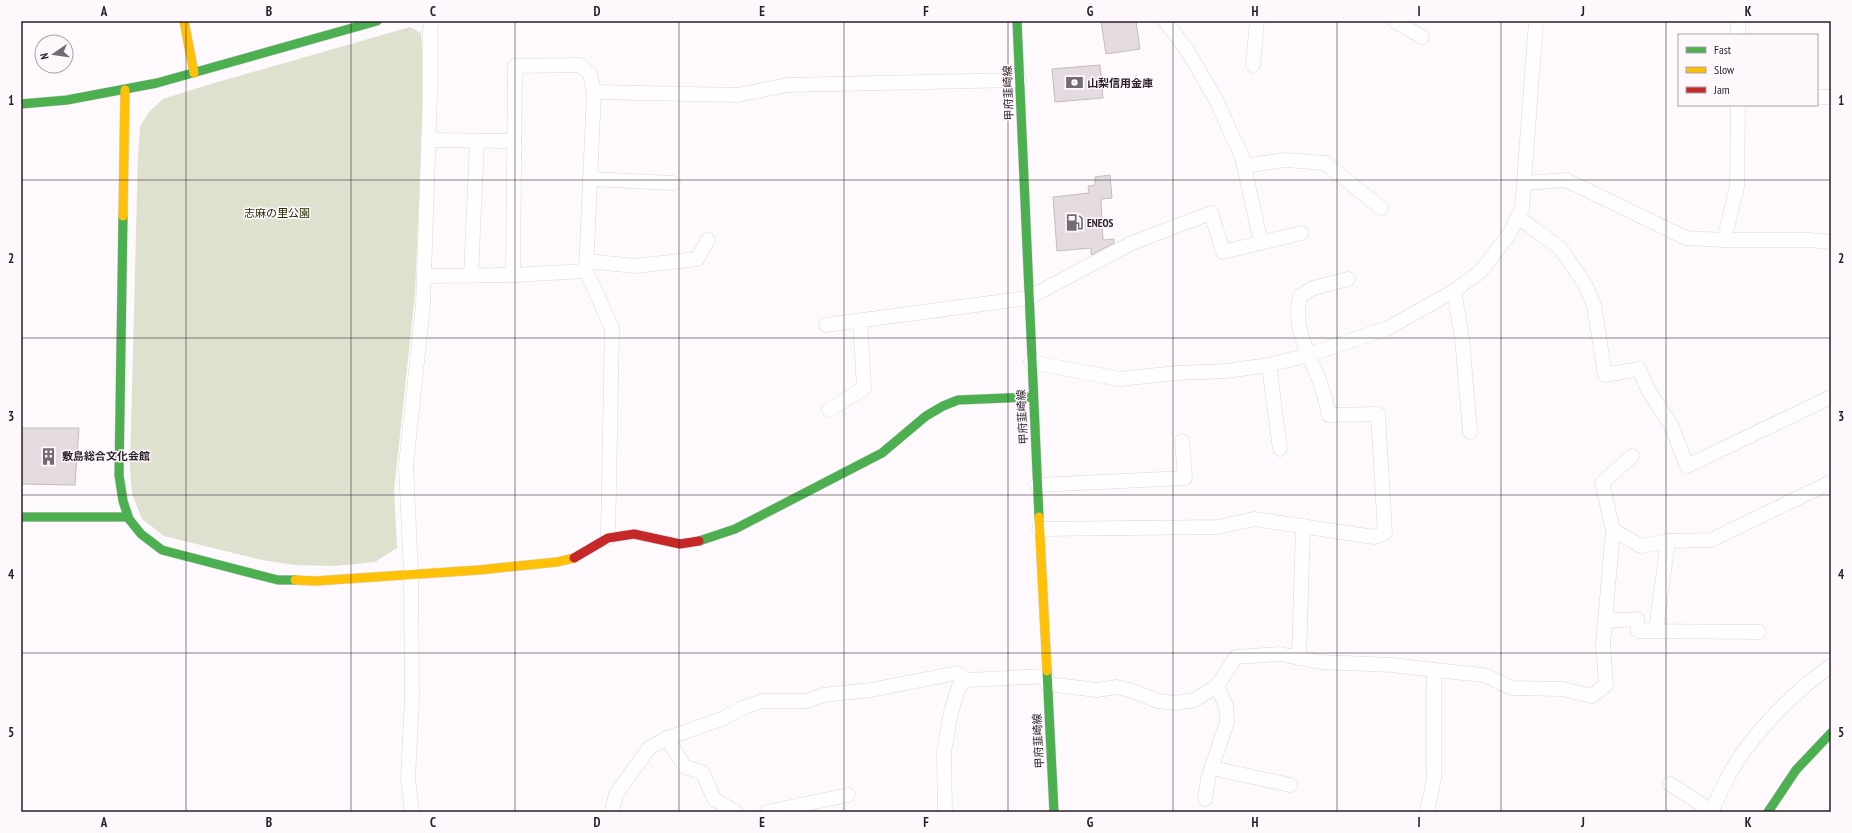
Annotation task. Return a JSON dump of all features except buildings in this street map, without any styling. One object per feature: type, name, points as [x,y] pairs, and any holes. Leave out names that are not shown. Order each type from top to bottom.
[{"type":"street","points":[[184,21],[194,73]]},
{"type":"street","points":[[21,104],[57,102],[154,85],[377,21]]},
{"type":"street","points":[[412,812],[408,779],[412,698],[411,574],[406,465],[423,305],[430,32],[432,21]]},
{"type":"street","name":"甲府韮崎線","points":[[1017,21],[1028,298],[1054,812]]},
{"type":"street","points":[[1165,21],[1187,50],[1215,98],[1242,157],[1262,243]]},
{"type":"street","points":[[1252,65],[1257,21]]},
{"type":"street","points":[[1395,21],[1422,37]]},
{"type":"street","points":[[1031,362],[1120,379],[1176,373],[1226,371],[1269,365],[1308,355],[1388,328],[1454,291],[1481,271],[1510,233],[1522,209],[1536,21]]},
{"type":"street","points":[[1738,21],[1738,34]]},
{"type":"street","points":[[513,275],[515,66],[580,65],[590,74],[594,92],[587,266],[612,328],[608,538]]},
{"type":"street","points":[[594,92],[738,95],[787,85],[1020,80]]},
{"type":"street","points":[[126,90],[119,475],[122,501],[130,523],[145,539],[162,550],[278,580],[315,581],[479,570],[556,562],[574,558],[608,538],[634,534],[680,544],[701,542],[735,529],[882,453],[926,416],[943,406],[958,400],[1033,397]]},
{"type":"street","points":[[1818,97],[1831,97]]},
{"type":"street","points":[[1724,240],[1737,187],[1738,106]]},
{"type":"street","points":[[428,140],[514,141]]},
{"type":"street","points":[[471,276],[477,141]]},
{"type":"street","points":[[1244,166],[1286,160],[1325,163],[1381,208]]},
{"type":"street","points":[[590,179],[673,183]]},
{"type":"street","points":[[1525,183],[1566,180],[1686,238],[1724,240],[1809,240],[1831,242]]},
{"type":"street","points":[[826,325],[1028,298],[1132,243],[1211,213],[1223,252],[1301,233]]},
{"type":"street","points":[[1518,217],[1560,248],[1585,284],[1594,305],[1605,375],[1639,369],[1648,390],[1671,425],[1687,466],[1831,397]]},
{"type":"street","points":[[424,276],[513,275],[587,266],[635,266],[697,259],[708,240]]},
{"type":"street","points":[[1039,529],[1218,527],[1254,519],[1374,537],[1385,533],[1378,414],[1329,415],[1321,384],[1298,330],[1297,307],[1300,296],[1313,288],[1348,279]]},
{"type":"street","points":[[1454,291],[1462,338],[1470,432]]},
{"type":"street","points":[[829,410],[864,388],[860,320]]},
{"type":"street","points":[[1269,365],[1280,449]]},
{"type":"street","points":[[1037,485],[1186,478],[1182,441]]},
{"type":"street","points":[[612,812],[616,794],[649,748],[667,738],[722,720],[742,708],[762,701],[807,701],[823,695],[871,690],[957,673],[968,680],[1047,680],[1097,690],[1116,687],[1133,691],[1158,701],[1175,703],[1194,700],[1217,686],[1236,657],[1280,654],[1320,662],[1393,665],[1484,675],[1512,688],[1564,689],[1592,696],[1606,685],[1603,644],[1613,530],[1602,483],[1632,456]]},
{"type":"street","points":[[1613,530],[1641,546],[1668,541],[1711,540],[1829,488]]},
{"type":"street","points":[[21,517],[127,517]]},
{"type":"street","points":[[1299,658],[1303,526]]},
{"type":"street","points":[[1656,630],[1668,541]]},
{"type":"street","points":[[1605,621],[1637,619],[1638,631],[1759,632]]},
{"type":"street","points":[[1670,784],[1712,812],[1730,774],[1756,738],[1812,680],[1831,666]]},
{"type":"street","points":[[1427,812],[1434,779],[1434,670]]},
{"type":"street","points":[[945,812],[944,752],[951,712],[959,686],[968,680]]},
{"type":"street","points":[[1205,799],[1212,768],[1227,722],[1226,706],[1217,686]]},
{"type":"street","points":[[1768,812],[1785,784],[1810,752],[1831,733]]},
{"type":"street","points":[[667,738],[685,767],[702,772],[715,800],[736,812]]},
{"type":"street","points":[[1212,768],[1290,785]]},
{"type":"street","points":[[767,812],[848,795]]},
{"type":"green space","name":"志麻の里公園","points":[[410,27],[421,33],[422,124],[415,294],[394,491],[397,548],[375,562],[335,566],[295,565],[262,560],[164,536],[142,519],[132,494],[130,468],[138,154],[140,127],[148,113],[163,99]]},
{"type":"traffic: fast","points":[[21,104],[67,100],[157,83],[377,21]]},
{"type":"traffic: fast","points":[[1017,21],[1039,517]]},
{"type":"traffic: fast","points":[[123,216],[119,475],[123,501],[129,519],[141,534],[162,550],[278,580],[295,580]]},
{"type":"traffic: fast","points":[[699,541],[735,529],[882,453],[926,416],[943,406],[958,400],[1033,397]]},
{"type":"traffic: fast","points":[[21,517],[127,517]]},
{"type":"traffic: fast","points":[[1047,671],[1054,812]]},
{"type":"traffic: fast","points":[[1768,812],[1796,770],[1831,733]]},
{"type":"traffic: slow","points":[[184,21],[194,73]]},
{"type":"traffic: slow","points":[[123,216],[125,90]]},
{"type":"traffic: slow","points":[[1039,517],[1047,671]]},
{"type":"traffic: slow","points":[[295,580],[315,581],[479,570],[557,562],[574,558]]},
{"type":"traffic: jam","points":[[574,558],[608,538],[634,534],[680,544],[699,541]]},
{"type":"place","name":"山梨信用金庫","points":[[1074,83]]},
{"type":"place","name":"ENEOS","points":[[1074,223]]},
{"type":"place","name":"敷島総合文化会館","points":[[49,456]]}]
